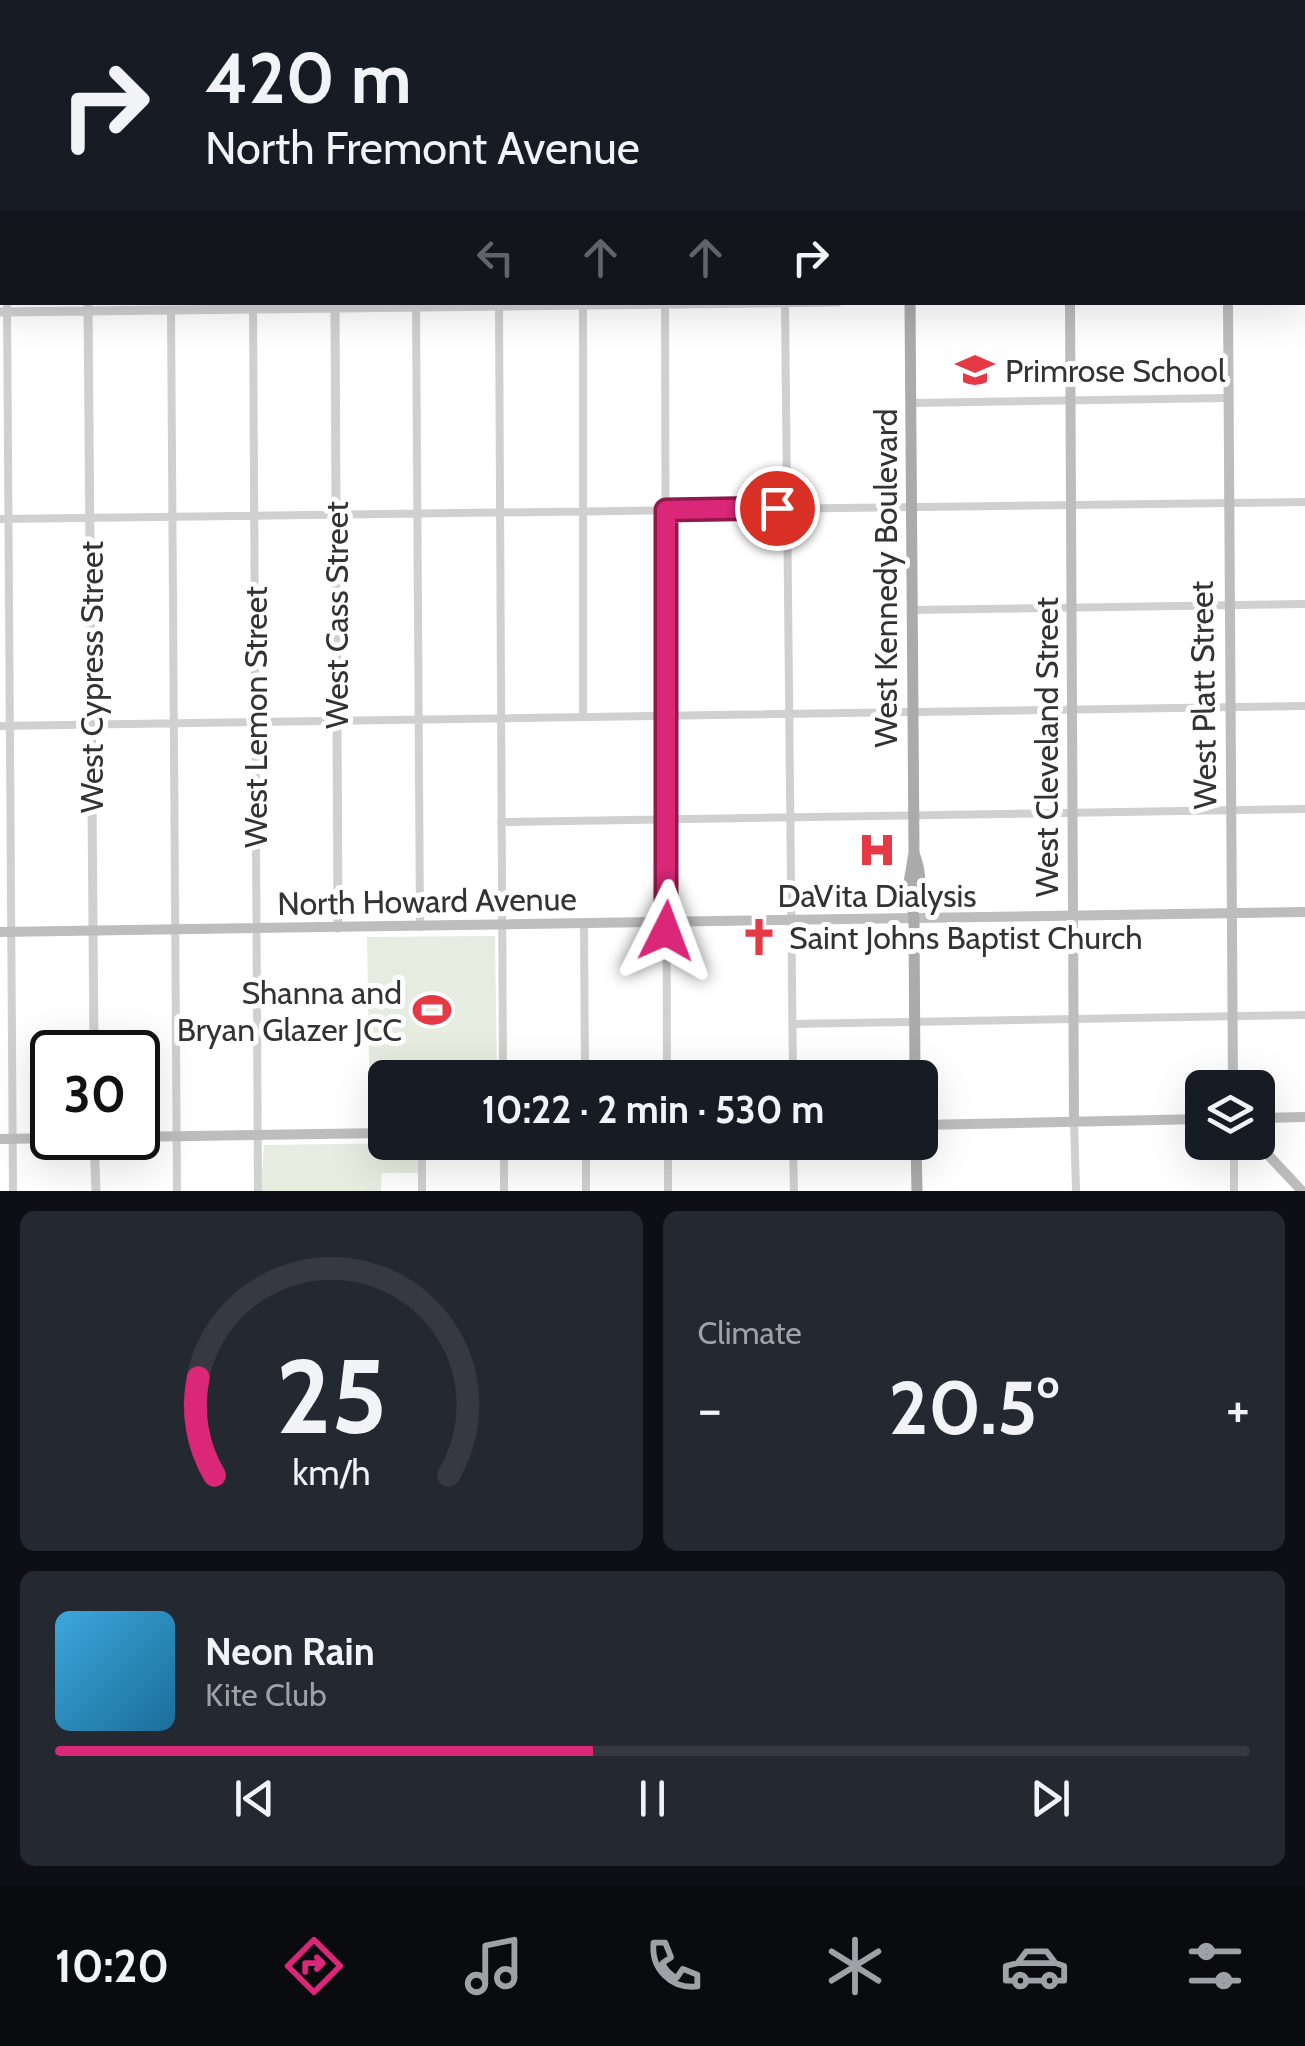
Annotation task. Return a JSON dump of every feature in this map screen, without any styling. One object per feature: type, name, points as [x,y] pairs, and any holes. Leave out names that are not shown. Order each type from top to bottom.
[{"type":"main road","name":"West Kennedy Boulevard","points":[[910,305],[914,853],[919,865],[919,897],[914,914],[916,1060]]},
{"type":"main road","name":"West Cleveland Street","points":[[1070,305],[1074,1121]]},
{"type":"main road","name":"West Platt Street","points":[[1228,305],[1232,1070]]},
{"type":"main road","name":"North Howard Avenue","points":[[6,932],[792,920],[914,914],[1305,912]]},
{"type":"main road","points":[[1275,1118],[1305,1117]]},
{"type":"main road","points":[[938,1124],[1185,1119]]},
{"type":"main road","points":[[160,1137],[368,1134]]},
{"type":"main road","points":[[916,1160],[917,1191]]},
{"type":"main road","points":[[1273,1160],[1302,1191]]},
{"type":"street","points":[[13,1191],[6,1139],[4,309],[499,305],[503,1060]]},
{"type":"street","points":[[582,305],[582,718]]},
{"type":"street","points":[[667,1060],[666,510],[670,305]]},
{"type":"street","points":[[786,305],[792,1060]]},
{"type":"street","name":"West Lemon Street","points":[[254,306],[258,1191]]},
{"type":"street","name":"West Cass Street","points":[[335,306],[338,928]]},
{"type":"street","points":[[416,306],[420,927]]},
{"type":"street","name":"West Cypress Street","points":[[88,307],[94,1030]]},
{"type":"street","points":[[171,310],[176,1191]]},
{"type":"street","points":[[910,404],[1226,398]]},
{"type":"street","points":[[4,519],[1305,502]]},
{"type":"street","points":[[912,610],[1305,604]]},
{"type":"street","points":[[5,726],[1305,706]]},
{"type":"street","points":[[501,822],[1305,809]]},
{"type":"street","points":[[584,924],[585,1060]]},
{"type":"street","points":[[792,1024],[1305,1014]]},
{"type":"street","name":"West Cleveland Street","points":[[1074,1121],[1076,1191]]},
{"type":"street","points":[[95,1160],[96,1191]]},
{"type":"street","points":[[422,1160],[422,1191]]},
{"type":"street","points":[[504,1160],[504,1191]]},
{"type":"street","points":[[586,1160],[586,1191]]},
{"type":"street","points":[[668,1160],[668,1191]]},
{"type":"street","points":[[793,1160],[794,1191]]},
{"type":"street","points":[[1234,1160],[1234,1191]]},
{"type":"shaded area","name":"Shanna and Bryan Glazer JCC","points":[[495,936],[497,1060],[369,1060],[367,937]]},
{"type":"shaded area","points":[[368,1144],[368,1160],[418,1160],[419,1173],[382,1173],[381,1191],[261,1191],[264,1145]]},
{"type":"place","name":"Primrose School","points":[[975,370]]},
{"type":"place","name":"DaVita Dialysis","points":[[877,850]]},
{"type":"place","name":"Saint Johns Baptist Church","points":[[759,937]]},
{"type":"place","name":"Shanna and Bryan Glazer JCC","points":[[432,1010]]},
{"type":"route","points":[[666,931],[666,510],[777,508]]}]
